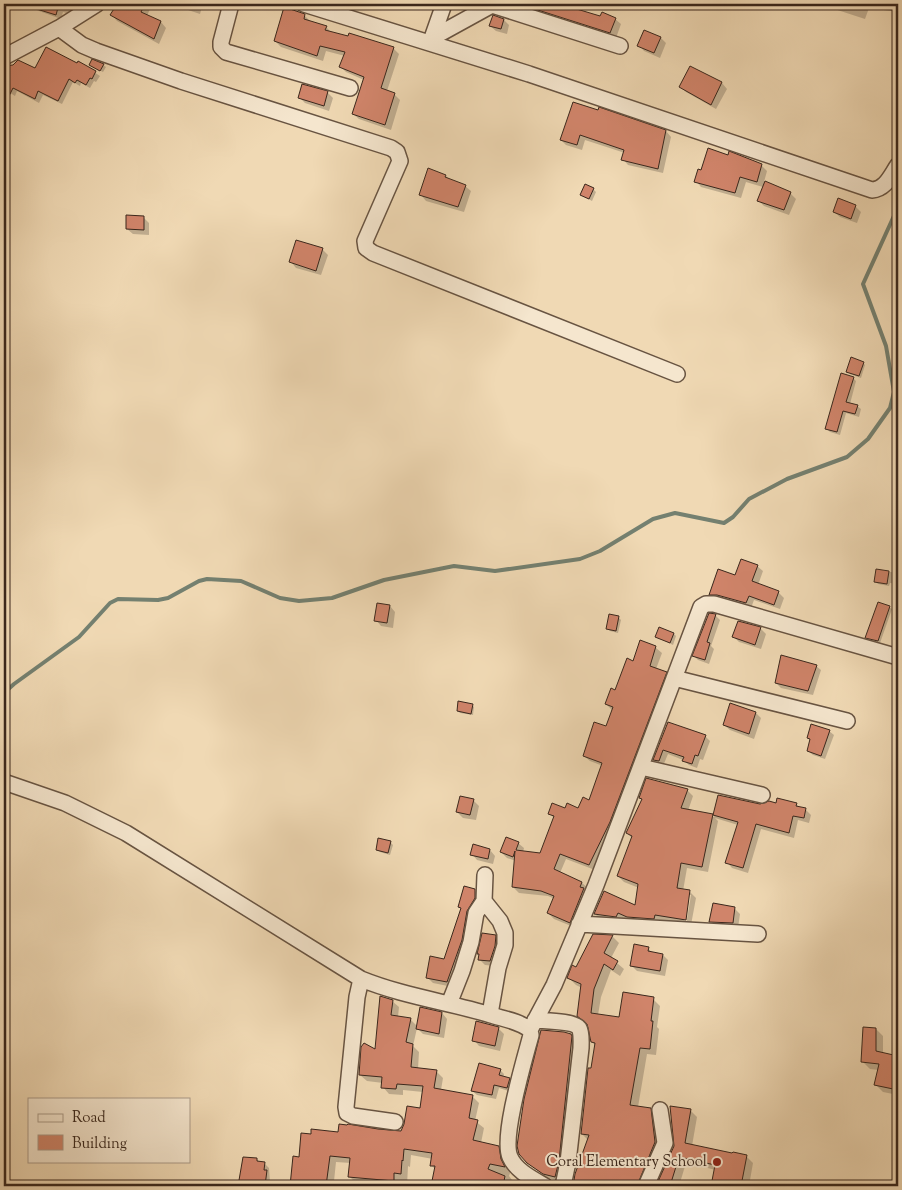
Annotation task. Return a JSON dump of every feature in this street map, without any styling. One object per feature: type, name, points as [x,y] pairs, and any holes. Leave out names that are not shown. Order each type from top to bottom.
[{"type":"street","points":[[231,4],[221,42],[221,47],[226,52],[350,88]]},
{"type":"street","points":[[304,4],[431,40],[872,190],[883,187],[898,165]]},
{"type":"street","points":[[431,40],[444,4]]},
{"type":"street","points":[[431,40],[491,4],[620,46]]},
{"type":"street","points":[[4,57],[59,28],[91,5]]},
{"type":"street","points":[[59,28],[82,46],[190,84],[391,148],[397,152],[400,160],[365,242],[366,248],[373,253],[677,374]]},
{"type":"street","points":[[545,1186],[524,1173],[514,1164],[507,1147],[532,1025],[554,985],[580,924],[701,607],[706,604],[714,604],[898,657]]},
{"type":"street","points":[[674,678],[847,721]]},
{"type":"street","points":[[640,767],[762,795]]},
{"type":"street","points":[[4,782],[65,803],[126,833],[361,979],[386,988],[523,1024],[570,1023],[577,1026],[580,1030],[581,1048],[568,1162],[563,1186]]},
{"type":"street","points":[[449,1004],[471,942],[476,913],[484,901],[485,876]]},
{"type":"street","points":[[484,901],[500,921],[505,933],[505,946],[498,968],[490,1014]]},
{"type":"street","points":[[580,924],[758,934]]},
{"type":"street","points":[[361,979],[346,1107],[353,1116],[395,1122]]},
{"type":"street","points":[[646,1186],[664,1143],[660,1110]]},
{"type":"building","points":[[28,4],[59,4],[56,15],[27,6]]},
{"type":"building","points":[[117,4],[145,4],[141,12],[161,21],[154,39],[110,15]]},
{"type":"building","points":[[519,4],[560,4],[600,16],[602,12],[616,18],[610,33]]},
{"type":"building","points":[[284,7],[305,14],[304,19],[327,26],[325,30],[348,36],[349,33],[394,47],[381,88],[395,93],[385,125],[352,114],[364,77],[339,67],[345,52],[320,46],[317,56],[274,41]]},
{"type":"building","points":[[493,15],[504,19],[501,29],[489,26]]},
{"type":"building","points":[[644,30],[661,37],[654,53],[637,46]]},
{"type":"building","points":[[46,47],[96,71],[92,79],[90,78],[86,85],[77,80],[75,83],[69,79],[58,101],[38,91],[35,99],[13,88],[4,106],[4,66],[13,65],[18,60],[35,68]]},
{"type":"building","points":[[92,59],[104,64],[100,71],[89,65]]},
{"type":"building","points":[[690,66],[722,82],[711,105],[679,87]]},
{"type":"building","points":[[302,84],[328,91],[324,106],[298,98]]},
{"type":"building","points":[[573,102],[598,110],[599,107],[666,130],[658,169],[621,160],[624,150],[580,135],[577,145],[560,140]]},
{"type":"building","points":[[708,148],[728,155],[729,151],[762,164],[757,182],[740,177],[735,193],[694,182],[698,169],[701,170]]},
{"type":"building","points":[[428,168],[466,185],[458,207],[419,195]]},
{"type":"building","points":[[765,181],[791,192],[784,210],[757,201]]},
{"type":"building","points":[[585,184],[594,188],[589,199],[580,195]]},
{"type":"building","points":[[838,198],[856,205],[851,219],[833,212]]},
{"type":"building","points":[[126,215],[144,216],[144,230],[126,229]]},
{"type":"building","points":[[296,240],[323,248],[316,271],[289,262]]},
{"type":"building","points":[[851,357],[864,362],[859,376],[846,372]]},
{"type":"building","points":[[841,373],[854,377],[846,402],[858,405],[855,414],[843,411],[837,432],[825,429]]},
{"type":"building","points":[[741,559],[758,565],[752,581],[779,591],[774,605],[749,596],[746,603],[717,595],[709,595],[718,569],[735,575]]},
{"type":"building","points":[[876,569],[889,571],[887,584],[874,582]]},
{"type":"building","points":[[878,602],[890,606],[878,641],[865,638]]},
{"type":"building","points":[[377,603],[390,605],[387,623],[374,621]]},
{"type":"building","points":[[709,613],[716,614],[707,642],[710,643],[705,660],[692,656]]},
{"type":"building","points":[[609,614],[619,616],[616,631],[606,629]]},
{"type":"building","points":[[738,621],[761,627],[755,645],[732,637]]},
{"type":"building","points":[[659,627],[674,633],[670,643],[655,637]]},
{"type":"building","points":[[640,640],[656,646],[650,666],[667,672],[610,822],[589,865],[560,854],[554,869],[582,882],[580,887],[584,888],[570,923],[547,913],[554,896],[541,891],[512,887],[515,851],[513,857],[500,852],[506,837],[519,842],[516,850],[540,853],[554,816],[548,814],[552,803],[565,808],[567,803],[578,808],[583,797],[589,800],[602,763],[583,756],[594,722],[606,726],[613,707],[605,704],[611,688],[615,690],[627,658],[633,661]]},
{"type":"building","points":[[781,655],[817,665],[808,691],[775,683]]},
{"type":"building","points":[[458,701],[473,704],[471,714],[457,711]]},
{"type":"building","points":[[730,703],[756,712],[749,734],[723,725]]},
{"type":"building","points":[[668,722],[706,735],[698,756],[695,755],[692,764],[682,761],[684,757],[663,750],[659,761],[653,760]]},
{"type":"building","points":[[811,724],[830,730],[821,756],[807,751],[810,739],[807,738]]},
{"type":"building","points":[[646,778],[688,789],[681,808],[713,814],[702,867],[681,863],[677,888],[690,890],[686,920],[655,915],[654,919],[627,917],[618,913],[616,917],[594,914],[604,891],[635,905],[638,884],[617,876],[632,836],[626,833],[642,799],[639,798]]},
{"type":"building","points":[[718,795],[760,804],[769,801],[776,803],[777,798],[797,803],[796,806],[806,808],[804,818],[793,816],[789,833],[756,824],[743,868],[725,863],[738,822],[713,815]]},
{"type":"building","points":[[460,796],[474,799],[470,815],[456,812]]},
{"type":"building","points":[[378,838],[391,841],[388,853],[376,850]]},
{"type":"building","points":[[473,844],[490,849],[488,859],[470,855]]},
{"type":"building","points":[[464,886],[475,889],[475,898],[467,911],[462,940],[447,982],[426,978],[430,956],[444,959],[461,908],[458,907]]},
{"type":"building","points":[[713,903],[735,907],[733,923],[709,922]]},
{"type":"building","points":[[482,933],[496,935],[490,961],[478,960],[479,954],[477,954]]},
{"type":"building","points":[[593,934],[613,935],[604,953],[618,961],[613,970],[604,964],[594,989],[591,1013],[619,1017],[623,992],[654,997],[650,1049],[640,1048],[630,1105],[651,1108],[655,1142],[637,1186],[573,1186],[575,1174],[589,1135],[581,1134],[588,1068],[591,1068],[595,1043],[591,1042],[587,1024],[577,1016],[581,984],[567,978],[572,965],[576,967]]},
{"type":"building","points":[[634,944],[649,947],[648,951],[663,954],[660,971],[630,966]]},
{"type":"building","points":[[380,996],[393,1000],[391,1015],[411,1018],[406,1042],[413,1044],[411,1067],[437,1070],[434,1088],[473,1095],[469,1118],[478,1120],[473,1140],[499,1146],[501,1159],[505,1167],[490,1164],[488,1169],[505,1176],[503,1186],[431,1186],[435,1166],[430,1166],[432,1153],[404,1149],[401,1174],[394,1173],[394,1181],[348,1177],[350,1158],[330,1156],[326,1186],[290,1186],[293,1156],[299,1157],[301,1133],[311,1134],[311,1129],[338,1132],[339,1124],[401,1131],[407,1106],[420,1108],[423,1086],[397,1084],[396,1089],[381,1088],[382,1077],[359,1075],[361,1047],[364,1043],[375,1049]]},
{"type":"building","points":[[420,1007],[442,1012],[439,1034],[416,1029]]},
{"type":"building","points":[[476,1021],[499,1027],[495,1046],[472,1041]]},
{"type":"building","points":[[863,1027],[876,1028],[876,1051],[898,1056],[898,1090],[874,1085],[879,1064],[861,1062]]},
{"type":"building","points":[[541,1030],[564,1032],[572,1036],[559,1161],[555,1177],[543,1174],[527,1163],[519,1154],[517,1146],[524,1099]]},
{"type":"building","points":[[479,1063],[501,1069],[499,1075],[510,1078],[507,1088],[494,1085],[492,1095],[471,1091]]},
{"type":"building","points":[[670,1106],[691,1109],[685,1143],[747,1155],[741,1186],[711,1186],[715,1165],[679,1157],[670,1186],[656,1186],[674,1146]]},
{"type":"building","points":[[243,1157],[257,1158],[257,1161],[265,1162],[264,1170],[267,1170],[265,1186],[238,1186]]},
{"type":"waterway","points":[[4,693],[79,637],[110,603],[118,599],[158,600],[168,598],[199,581],[207,579],[241,581],[280,598],[299,601],[332,598],[384,580],[454,566],[495,571],[580,559],[600,551],[653,519],[675,513],[724,523],[733,517],[749,499],[787,479],[847,457],[868,439],[890,408],[894,392],[886,346],[863,284],[898,207]]},
{"type":"waterway","points":[[4,812],[7,832],[4,852]]},
{"type":"place","name":"Coral Elementary School","points":[[717,1162]]}]
